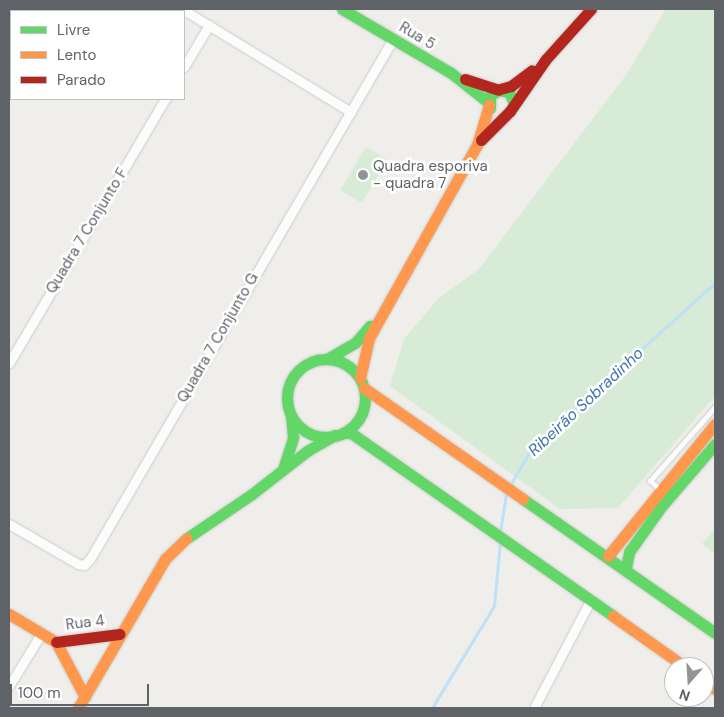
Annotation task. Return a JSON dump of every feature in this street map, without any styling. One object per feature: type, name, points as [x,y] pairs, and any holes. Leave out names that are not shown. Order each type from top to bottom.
[{"type":"main road","name":"Rua 5","points":[[342,9],[451,73],[489,104]]},
{"type":"main road","points":[[78,708],[155,571],[175,548],[194,531],[339,434],[362,414],[364,351],[382,310],[477,145],[506,114],[546,59],[592,9]]},
{"type":"main road","points":[[477,145],[490,96],[499,90],[511,86],[546,59]]},
{"type":"main road","name":"Rua 5","points":[[451,73],[499,90]]},
{"type":"main road","points":[[499,90],[509,92],[514,103]]},
{"type":"main road","points":[[489,104],[498,114],[506,114]]},
{"type":"main road","points":[[282,471],[293,438],[288,388],[293,376],[302,367],[327,359],[355,343],[382,310]]},
{"type":"main road","points":[[327,359],[351,368],[362,383],[626,568],[715,633]]},
{"type":"main road","points":[[291,414],[309,432],[350,433],[670,657]]},
{"type":"main road","points":[[608,556],[715,424]]},
{"type":"main road","points":[[626,568],[629,552],[656,514],[715,444]]},
{"type":"main road","name":"Rua 4","points":[[9,614],[56,642],[85,697]]},
{"type":"main road","name":"Rua 4","points":[[56,642],[119,634]]},
{"type":"street","points":[[185,11],[351,112]]},
{"type":"street","points":[[185,65],[209,25]]},
{"type":"street","name":"Quadra 7 Conjunto G","points":[[9,524],[78,564],[86,564],[392,39]]},
{"type":"street","name":"Quadra 7 Conjunto F","points":[[9,363],[164,100]]},
{"type":"street","points":[[534,708],[590,601]]},
{"type":"street","points":[[9,686],[41,634]]},
{"type":"lane","points":[[660,490],[650,481],[715,406]]},
{"type":"green space","points":[[666,9],[715,9],[715,396],[618,508],[560,509],[390,386],[404,339],[439,298],[479,269],[626,75]]},
{"type":"green space","name":"Quadra esporiva - quadra 7","points":[[366,147],[387,160],[362,203],[340,190]]},
{"type":"green space","points":[[715,528],[715,554],[702,544]]},
{"type":"waterway","name":"Ribeirão Sobradinho","points":[[511,484],[531,449],[715,283]]},
{"type":"waterway","name":"Ribeirão Sobradinho","points":[[500,532],[506,493]]},
{"type":"waterway","name":"Ribeirão Sobradinho","points":[[432,708],[494,606],[500,542]]},
{"type":"traffic: fast","points":[[342,9],[451,73],[489,103]]},
{"type":"traffic: fast","points":[[490,108],[490,96],[498,90],[509,92],[514,103]]},
{"type":"traffic: fast","points":[[327,359],[355,343],[370,326]]},
{"type":"traffic: fast","points":[[326,359],[341,362],[353,371],[362,383],[365,398],[362,413],[353,425],[341,434],[326,437],[311,434],[299,425],[290,413],[287,398],[290,383],[299,371],[311,362],[326,359]]},
{"type":"traffic: fast","points":[[283,469],[293,438],[291,416]]},
{"type":"traffic: fast","points":[[343,433],[351,433],[613,616]]},
{"type":"traffic: fast","points":[[187,538],[252,494],[307,451],[335,435]]},
{"type":"traffic: fast","points":[[626,568],[629,552],[661,507],[715,444]]},
{"type":"traffic: fast","points":[[523,499],[715,633]]},
{"type":"traffic: slow","points":[[360,378],[369,338],[477,145],[489,105]]},
{"type":"traffic: slow","points":[[364,388],[523,499]]},
{"type":"traffic: slow","points":[[608,556],[715,424]]},
{"type":"traffic: slow","points":[[78,708],[165,559],[187,538]]},
{"type":"traffic: slow","points":[[9,614],[56,642],[85,697]]},
{"type":"traffic: slow","points":[[613,616],[671,657]]},
{"type":"traffic: jam","points":[[481,140],[510,111],[546,59],[591,9]]},
{"type":"traffic: jam","points":[[500,89],[511,86],[532,70]]},
{"type":"traffic: jam","points":[[465,79],[498,90]]},
{"type":"traffic: jam","points":[[56,642],[119,634]]},
{"type":"place","name":"Quadra esporiva - quadra 7","points":[[363,175]]}]
